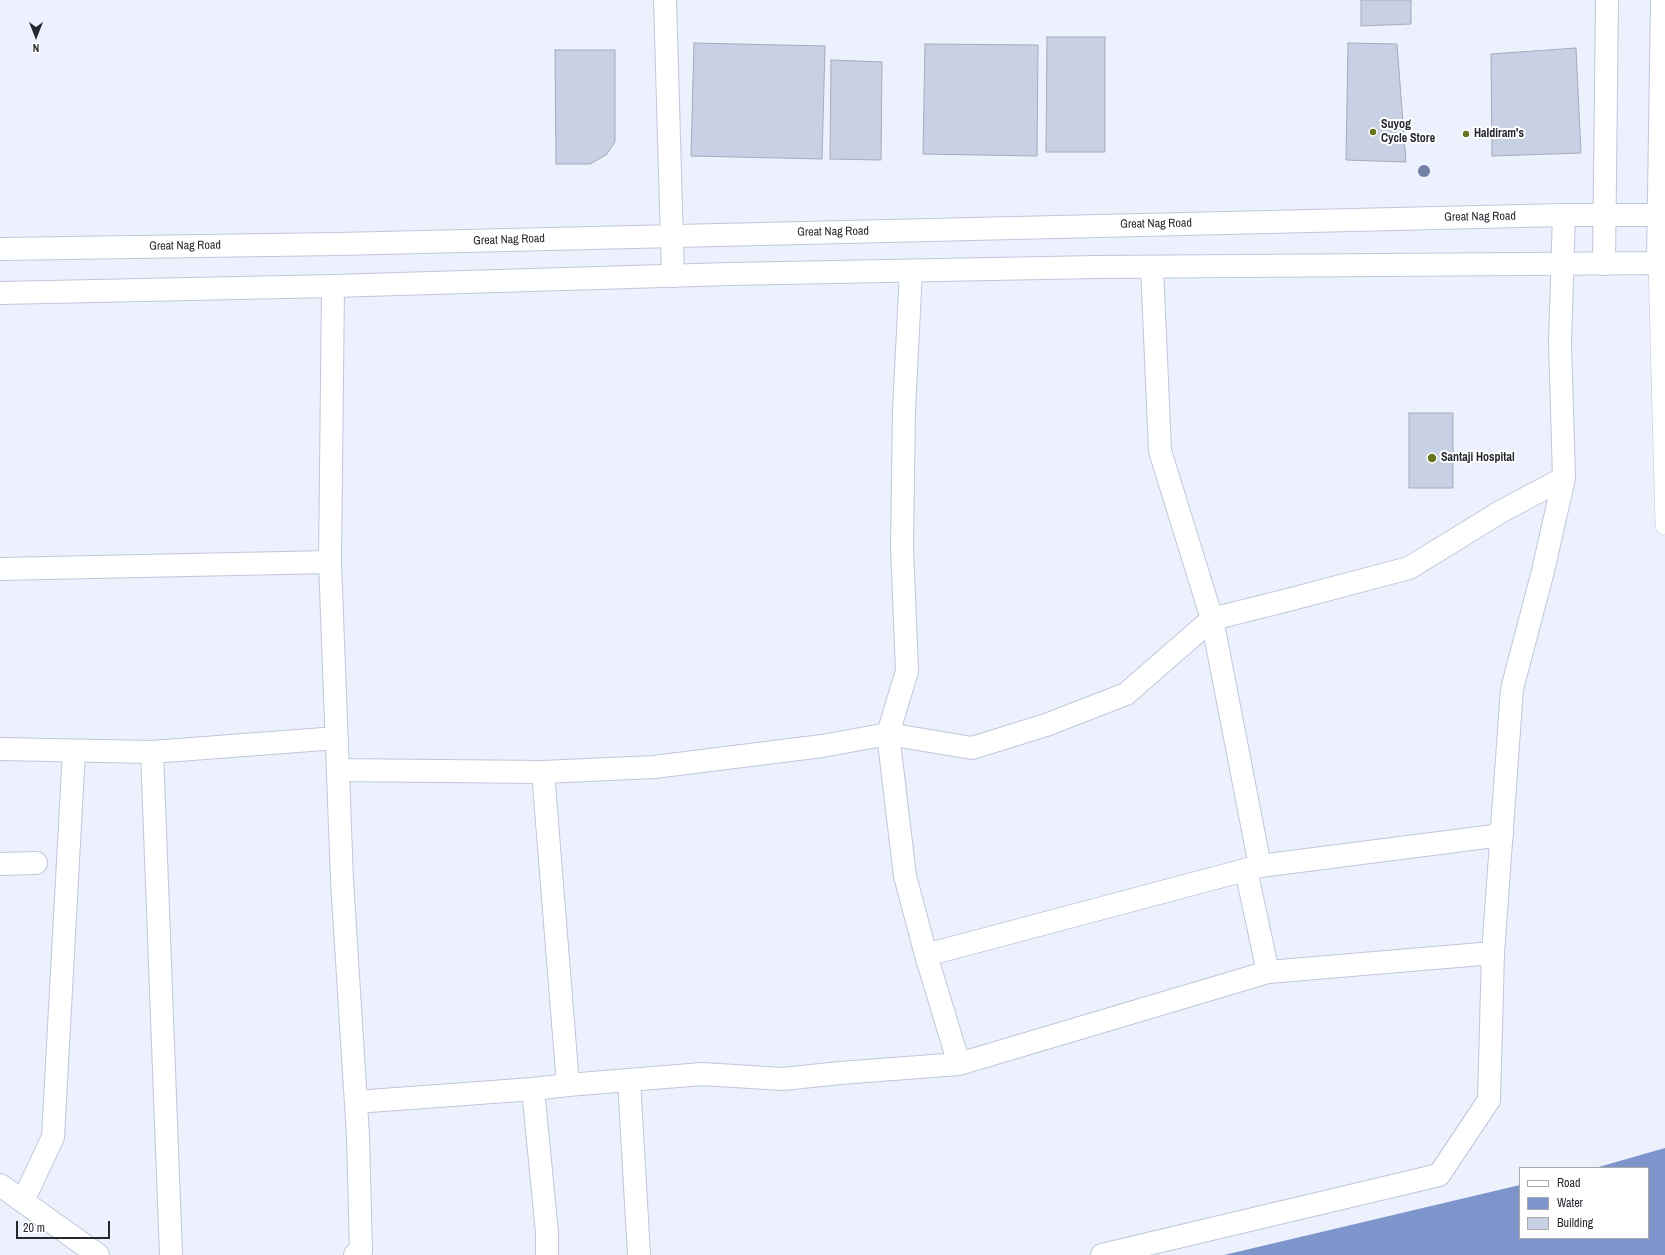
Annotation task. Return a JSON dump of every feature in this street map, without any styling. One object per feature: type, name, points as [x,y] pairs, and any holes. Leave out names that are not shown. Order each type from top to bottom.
[{"type":"street","points":[[665,0],[674,276]]},
{"type":"street","points":[[1604,264],[1607,0]]},
{"type":"street","points":[[0,293],[333,286],[674,276],[1152,266],[1562,265],[1662,263],[1662,0]]},
{"type":"street","name":"Great Nag Road","points":[[0,249],[338,244],[1604,214],[1662,215]]},
{"type":"street","points":[[1102,1255],[1439,1175],[1489,1100],[1493,953],[1512,689],[1543,571],[1564,478],[1560,342],[1564,215]]},
{"type":"street","points":[[1152,266],[1160,451],[1212,619],[1253,868],[1268,972]]},
{"type":"street","points":[[911,271],[904,410],[902,547],[907,671],[888,734],[905,876],[926,955],[959,1064]]},
{"type":"street","points":[[333,286],[330,562],[342,880],[356,1102],[361,1251],[355,1255]]},
{"type":"street","points":[[338,770],[543,772],[654,767],[822,746],[888,734],[972,748],[1046,725],[1126,694],[1212,619],[1409,568],[1502,511],[1564,478]]},
{"type":"street","points":[[0,569],[330,562]]},
{"type":"street","points":[[0,749],[152,752],[337,738]]},
{"type":"street","points":[[23,1201],[53,1137],[74,751]]},
{"type":"street","points":[[152,752],[171,1255]]},
{"type":"street","points":[[543,772],[568,1085]]},
{"type":"street","points":[[926,955],[1253,868],[1502,835]]},
{"type":"street","points":[[0,864],[36,863]]},
{"type":"street","points":[[356,1102],[534,1089],[702,1074],[783,1079],[959,1064],[1268,972],[1493,953]]},
{"type":"street","points":[[629,1080],[640,1255]]},
{"type":"street","points":[[534,1089],[547,1233],[547,1255]]},
{"type":"street","points":[[0,1185],[98,1255]]},
{"type":"lane","points":[[1662,263],[1665,525]]},
{"type":"water","points":[[1665,1148],[1665,1255],[1224,1255],[1519,1185],[1519,1239],[1649,1239],[1649,1167],[1598,1167]]},
{"type":"building","points":[[1361,0],[1411,0],[1411,24],[1361,26]]},
{"type":"building","points":[[1047,37],[1105,37],[1105,152],[1046,152]]},
{"type":"building","points":[[694,43],[825,46],[822,159],[691,156]]},
{"type":"building","points":[[1348,43],[1397,44],[1406,162],[1346,160]]},
{"type":"building","points":[[925,44],[1038,45],[1037,156],[923,154]]},
{"type":"building","points":[[1576,48],[1581,153],[1492,156],[1491,54]]},
{"type":"building","points":[[555,50],[615,50],[615,142],[606,155],[590,164],[556,164]]},
{"type":"building","points":[[831,60],[882,62],[881,160],[830,159]]},
{"type":"building","points":[[1409,413],[1453,413],[1453,488],[1409,488]]},
{"type":"place","name":"Suyog Cycle Store","points":[[1373,132]]},
{"type":"place","name":"Haldiram's","points":[[1466,134]]},
{"type":"place","name":"Santaji Hospital","points":[[1432,458]]}]
